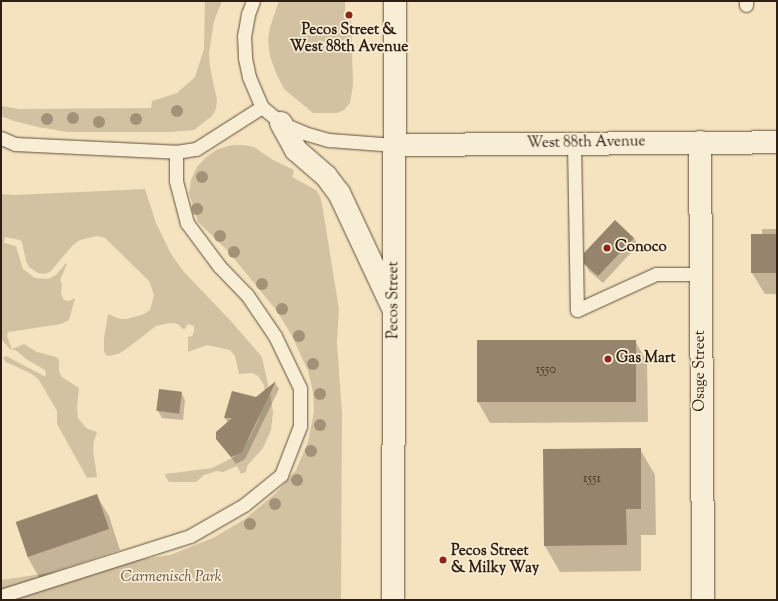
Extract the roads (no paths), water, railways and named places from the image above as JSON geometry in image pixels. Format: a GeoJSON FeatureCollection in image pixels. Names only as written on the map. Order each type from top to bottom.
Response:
{"type":"FeatureCollection","features":[{"type":"Feature","properties":{"kind":"main road","name":"Pecos Street"},"geometry":{"type":"LineString","coordinates":[[393,600],[395,1]]}},
{"type":"Feature","properties":{"kind":"main road"},"geometry":{"type":"LineString","coordinates":[[281,123],[296,150],[326,176],[339,193],[394,311]]}},
{"type":"Feature","properties":{"kind":"main road","name":"Osage Street"},"geometry":{"type":"LineString","coordinates":[[700,142],[703,600]]}},
{"type":"Feature","properties":{"kind":"main road","name":"West 88th Avenue"},"geometry":{"type":"LineString","coordinates":[[395,145],[777,142]]}},
{"type":"Feature","properties":{"kind":"lane"},"geometry":{"type":"LineString","coordinates":[[254,1],[248,14],[244,36],[245,58],[249,77],[262,107],[281,123],[304,133],[329,140],[395,145]]}},
{"type":"Feature","properties":{"kind":"lane"},"geometry":{"type":"LineString","coordinates":[[1,138],[16,144],[176,152],[196,149],[262,107]]}},
{"type":"Feature","properties":{"kind":"lane"},"geometry":{"type":"LineString","coordinates":[[574,143],[577,310],[656,274],[701,274]]}},
{"type":"Feature","properties":{"kind":"lane"},"geometry":{"type":"LineString","coordinates":[[1,596],[190,536],[244,505],[281,475],[300,426],[300,388],[275,336],[246,295],[219,266],[187,223],[176,181],[176,152]]}},
{"type":"Feature","properties":{"kind":"place","name":"Pecos Street & West 88th Avenue"},"geometry":{"type":"Point","coordinates":[349,15]}},
{"type":"Feature","properties":{"kind":"place","name":"Conoco"},"geometry":{"type":"Point","coordinates":[607,248]}},
{"type":"Feature","properties":{"kind":"place","name":"Gas Mart"},"geometry":{"type":"Point","coordinates":[608,359]}},
{"type":"Feature","properties":{"kind":"place","name":"Pecos Street & Milky Way"},"geometry":{"type":"Point","coordinates":[443,560]}},
{"type":"Feature","properties":{"kind":"park label","name":"Carmenisch Park"},"geometry":{"type":"Point","coordinates":[171,578]}}]}
